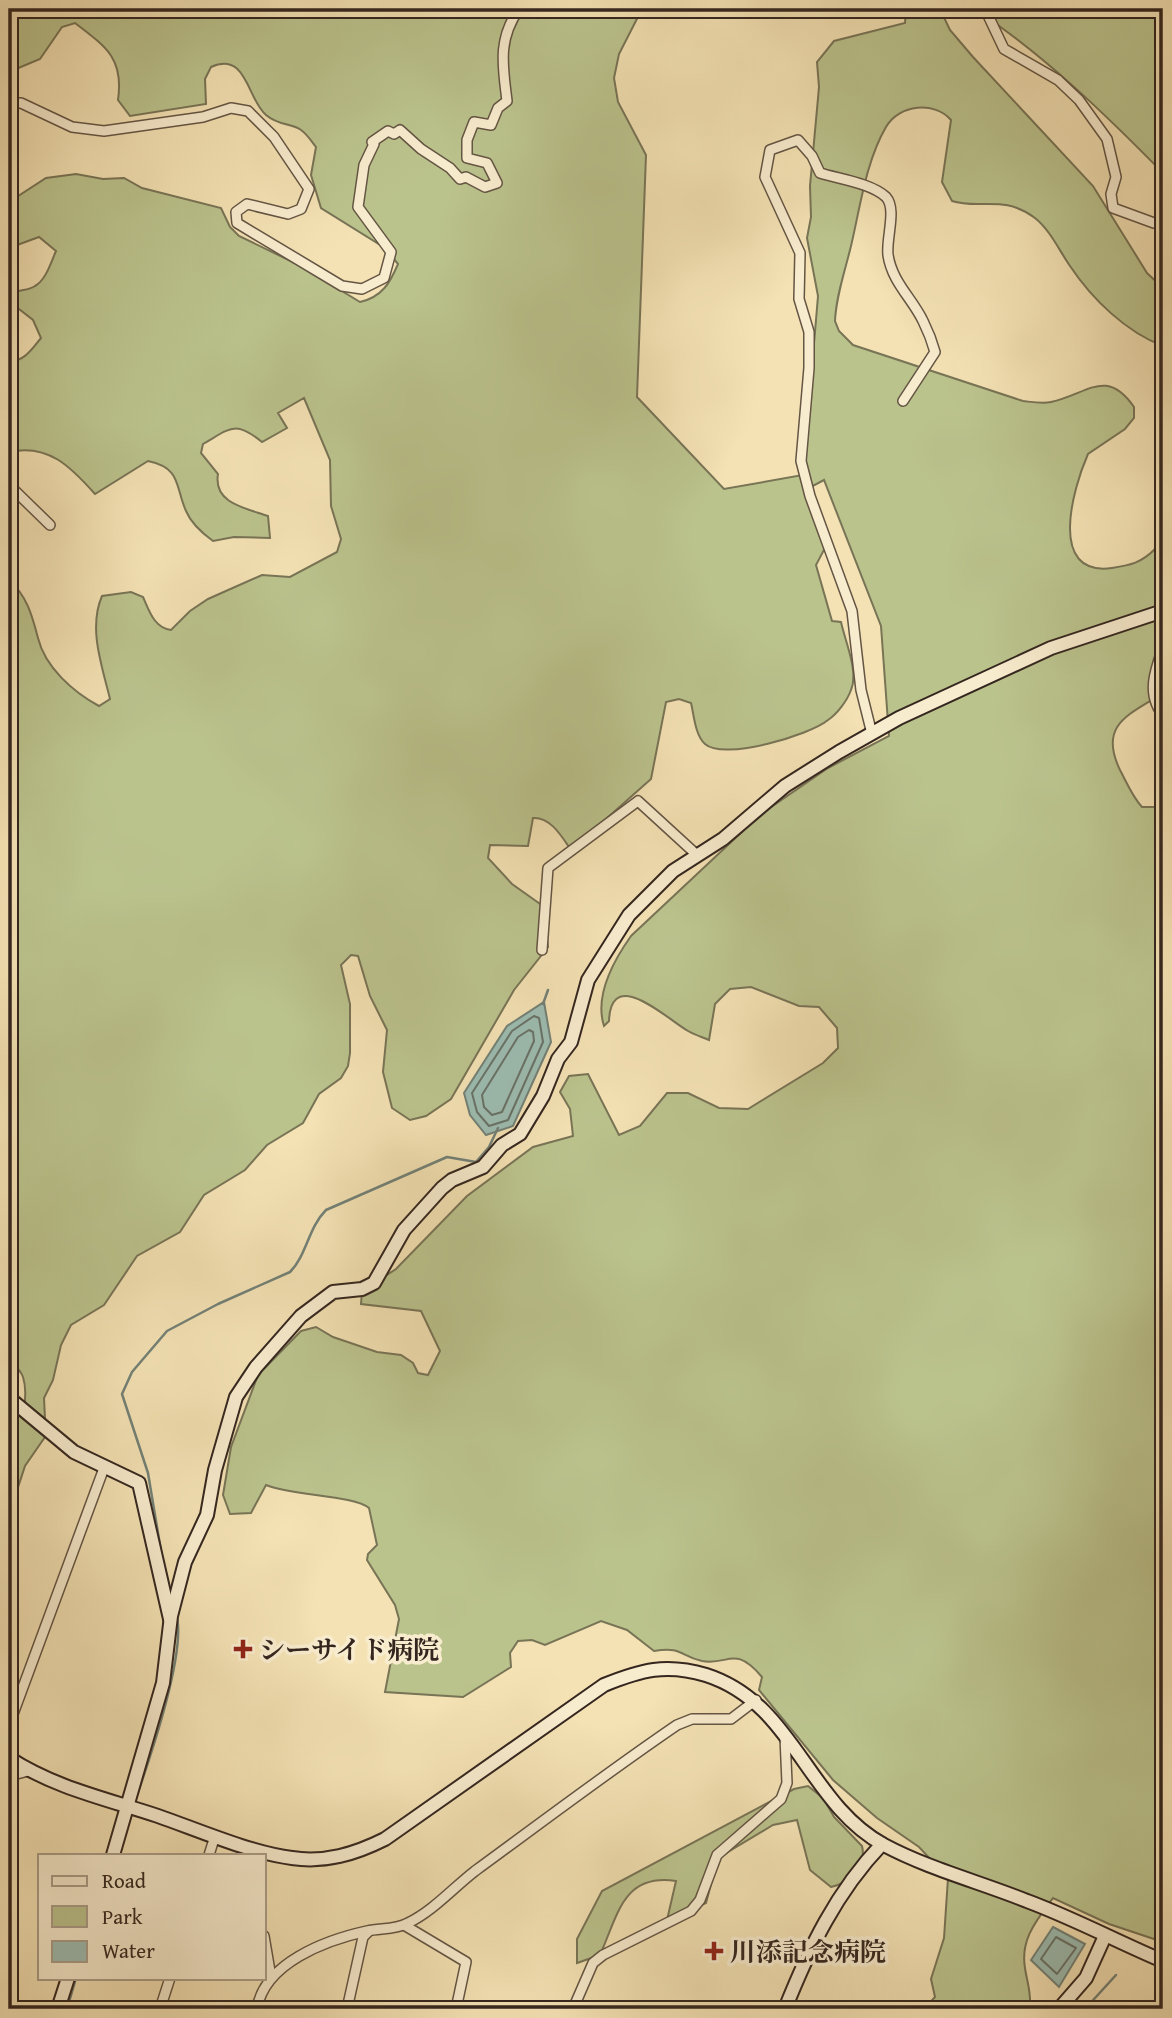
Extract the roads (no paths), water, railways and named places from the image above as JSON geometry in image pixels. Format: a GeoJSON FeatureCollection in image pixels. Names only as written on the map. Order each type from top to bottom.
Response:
{"type":"FeatureCollection","features":[{"type":"Feature","properties":{"kind":"street"},"geometry":{"type":"LineString","coordinates":[[9,103],[22,103],[72,127],[104,131],[191,120],[231,108],[248,111],[274,137],[309,190],[302,209],[288,214],[247,204],[237,209],[237,223],[248,233],[316,268],[342,286],[362,289],[384,278],[391,252],[358,207],[364,164],[375,139],[388,131],[394,134],[400,130],[421,149],[450,168],[460,179],[466,177],[485,187],[497,183],[487,163],[467,158],[466,145],[473,124],[477,121],[491,125],[498,108],[507,101],[503,90],[506,71],[501,54],[506,30],[519,9]]}},
{"type":"Feature","properties":{"kind":"street"},"geometry":{"type":"LineString","coordinates":[[985,9],[1004,49],[1058,80],[1079,100],[1107,139],[1116,177],[1111,194],[1113,208],[1154,223],[1163,223]]}},
{"type":"Feature","properties":{"kind":"street"},"geometry":{"type":"LineString","coordinates":[[872,734],[861,690],[852,611],[805,480],[801,461],[809,368],[809,332],[799,299],[800,253],[765,177],[770,150],[798,140],[812,156],[820,173],[871,189],[887,198],[892,212],[886,237],[889,259],[898,283],[922,319],[935,352],[903,401]]}},
{"type":"Feature","properties":{"kind":"street"},"geometry":{"type":"LineString","coordinates":[[9,485],[50,525]]}},
{"type":"Feature","properties":{"kind":"street"},"geometry":{"type":"LineString","coordinates":[[113,1854],[135,1808],[163,1683],[171,1620],[185,1563],[207,1515],[228,1419],[236,1397],[256,1367],[289,1327],[333,1292],[362,1289],[374,1283],[404,1230],[442,1188],[483,1167],[502,1145],[520,1134],[543,1096],[558,1059],[571,1042],[588,980],[618,930],[673,871],[723,839],[785,786],[872,734],[1051,648],[1163,611]]}},
{"type":"Feature","properties":{"kind":"street"},"geometry":{"type":"LineString","coordinates":[[1163,648],[1153,686],[1154,700],[1163,715]]}},
{"type":"Feature","properties":{"kind":"street"},"geometry":{"type":"LineString","coordinates":[[542,950],[548,867],[638,801],[697,855]]}},
{"type":"Feature","properties":{"kind":"street"},"geometry":{"type":"LineString","coordinates":[[9,1398],[40,1427],[74,1452],[104,1468],[128,1475],[139,1483],[171,1620]]}},
{"type":"Feature","properties":{"kind":"street"},"geometry":{"type":"LineString","coordinates":[[9,1725],[104,1468]]}},
{"type":"Feature","properties":{"kind":"street"},"geometry":{"type":"LineString","coordinates":[[9,1758],[46,1781],[135,1808],[260,1852],[291,1858],[324,1859],[357,1853],[385,1839],[604,1685],[640,1670],[690,1670],[724,1681],[756,1700],[826,1792],[853,1821],[882,1844],[937,1868],[1030,1901],[1163,1961]]}},
{"type":"Feature","properties":{"kind":"street"},"geometry":{"type":"LineString","coordinates":[[257,2009],[260,1994],[271,1977],[292,1961],[333,1942],[370,1930],[404,1926],[424,1914],[469,1876],[677,1725],[692,1719],[731,1719],[756,1700]]}},
{"type":"Feature","properties":{"kind":"street"},"geometry":{"type":"LineString","coordinates":[[573,2009],[593,1964],[603,1955],[691,1911],[700,1900],[717,1855],[781,1798],[787,1783],[785,1735]]}},
{"type":"Feature","properties":{"kind":"street"},"geometry":{"type":"LineString","coordinates":[[9,1776],[28,1771]]}},
{"type":"Feature","properties":{"kind":"street"},"geometry":{"type":"LineString","coordinates":[[209,1854],[215,1836]]}},
{"type":"Feature","properties":{"kind":"street"},"geometry":{"type":"LineString","coordinates":[[785,2009],[808,1953],[835,1903],[882,1844]]}},
{"type":"Feature","properties":{"kind":"street"},"geometry":{"type":"LineString","coordinates":[[404,1926],[466,1962],[456,2009]]}},
{"type":"Feature","properties":{"kind":"street"},"geometry":{"type":"LineString","coordinates":[[347,2009],[363,1937],[370,1930]]}},
{"type":"Feature","properties":{"kind":"street"},"geometry":{"type":"LineString","coordinates":[[1059,2009],[1086,1978],[1105,1936]]}},
{"type":"Feature","properties":{"kind":"street"},"geometry":{"type":"LineString","coordinates":[[266,1948],[271,1977]]}},
{"type":"Feature","properties":{"kind":"street"},"geometry":{"type":"LineString","coordinates":[[58,2009],[67,1980]]}},
{"type":"Feature","properties":{"kind":"street"},"geometry":{"type":"LineString","coordinates":[[160,2009],[169,1980]]}},
{"type":"Feature","properties":{"kind":"water"},"geometry":{"type":"Polygon","coordinates":[[[544,1002],[551,1042],[513,1126],[486,1135],[470,1115],[464,1093],[507,1026],[544,1002]]]}},
{"type":"Feature","properties":{"kind":"water"},"geometry":{"type":"Polygon","coordinates":[[[1053,1927],[1085,1944],[1059,1987],[1031,1960],[1053,1927]]]}},
{"type":"Feature","properties":{"kind":"waterway"},"geometry":{"type":"LineString","coordinates":[[543,1004],[548,990]]}},
{"type":"Feature","properties":{"kind":"waterway"},"geometry":{"type":"LineString","coordinates":[[162,1557],[148,1473],[122,1394],[132,1372],[167,1331],[218,1304],[290,1272],[326,1210],[447,1157],[476,1162],[489,1147],[498,1128]]}},
{"type":"Feature","properties":{"kind":"waterway"},"geometry":{"type":"LineString","coordinates":[[134,1804],[171,1680],[178,1631],[176,1614]]}},
{"type":"Feature","properties":{"kind":"waterway"},"geometry":{"type":"LineString","coordinates":[[1085,2009],[1116,1975]]}},
{"type":"Feature","properties":{"kind":"waterway"},"geometry":{"type":"LineString","coordinates":[[67,2009],[75,1980]]}},
{"type":"Feature","properties":{"kind":"place","name":"シーサイド病院"},"geometry":{"type":"Point","coordinates":[243,1649]}},
{"type":"Feature","properties":{"kind":"place","name":"川添記念病院"},"geometry":{"type":"Point","coordinates":[714,1951]}}]}
